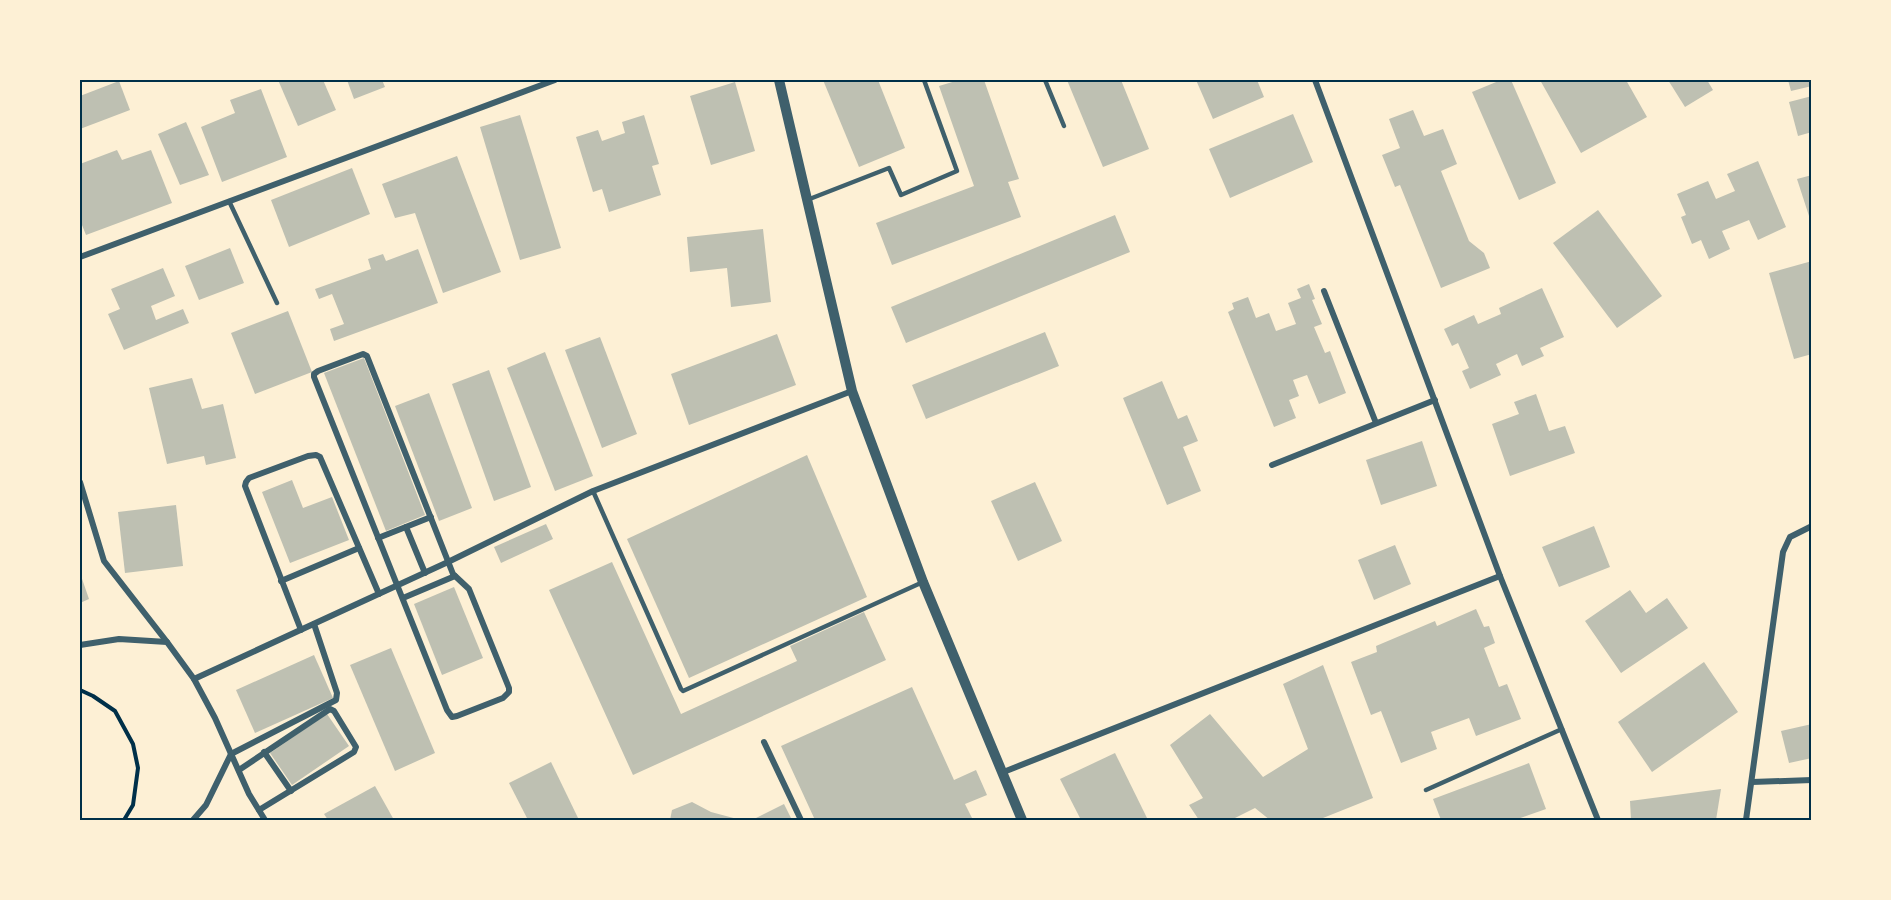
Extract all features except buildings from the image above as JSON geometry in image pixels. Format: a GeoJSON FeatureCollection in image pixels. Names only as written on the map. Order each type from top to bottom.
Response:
{"type":"FeatureCollection","features":[{"type":"Feature","properties":{"kind":"street"},"geometry":{"type":"LineString","coordinates":[[80,257],[555,80]]}},
{"type":"Feature","properties":{"kind":"street"},"geometry":{"type":"LineString","coordinates":[[779,80],[852,391],[923,582],[1022,820]]}},
{"type":"Feature","properties":{"kind":"street"},"geometry":{"type":"LineString","coordinates":[[1315,80],[1500,576],[1598,820]]}},
{"type":"Feature","properties":{"kind":"street"},"geometry":{"type":"LineString","coordinates":[[1324,291],[1376,423]]}},
{"type":"Feature","properties":{"kind":"street"},"geometry":{"type":"LineString","coordinates":[[363,354],[367,356],[431,517],[455,576],[469,589],[509,688],[509,692],[503,698],[452,717],[314,374],[363,354]]}},
{"type":"Feature","properties":{"kind":"street"},"geometry":{"type":"LineString","coordinates":[[194,679],[398,586],[593,491],[852,391]]}},
{"type":"Feature","properties":{"kind":"street"},"geometry":{"type":"LineString","coordinates":[[1272,465],[1434,400]]}},
{"type":"Feature","properties":{"kind":"street"},"geometry":{"type":"LineString","coordinates":[[301,630],[245,486],[249,478],[316,455],[322,461],[379,594]]}},
{"type":"Feature","properties":{"kind":"street"},"geometry":{"type":"LineString","coordinates":[[80,482],[104,561],[194,679],[215,718],[249,794],[265,820]]}},
{"type":"Feature","properties":{"kind":"street"},"geometry":{"type":"LineString","coordinates":[[378,537],[431,517]]}},
{"type":"Feature","properties":{"kind":"street"},"geometry":{"type":"LineString","coordinates":[[1746,820],[1783,552],[1790,537],[1812,526]]}},
{"type":"Feature","properties":{"kind":"street"},"geometry":{"type":"LineString","coordinates":[[406,527],[425,573]]}},
{"type":"Feature","properties":{"kind":"street"},"geometry":{"type":"LineString","coordinates":[[281,581],[359,548]]}},
{"type":"Feature","properties":{"kind":"street"},"geometry":{"type":"LineString","coordinates":[[403,598],[455,576]]}},
{"type":"Feature","properties":{"kind":"street"},"geometry":{"type":"LineString","coordinates":[[1001,773],[1500,576]]}},
{"type":"Feature","properties":{"kind":"street"},"geometry":{"type":"LineString","coordinates":[[193,820],[206,805],[231,754],[336,700],[337,693],[314,624]]}},
{"type":"Feature","properties":{"kind":"street"},"geometry":{"type":"LineString","coordinates":[[80,645],[119,639],[167,642]]}},
{"type":"Feature","properties":{"kind":"street"},"geometry":{"type":"LineString","coordinates":[[238,770],[327,710],[332,709],[356,747],[356,750],[259,810]]}},
{"type":"Feature","properties":{"kind":"street"},"geometry":{"type":"LineString","coordinates":[[764,742],[801,820]]}},
{"type":"Feature","properties":{"kind":"street"},"geometry":{"type":"LineString","coordinates":[[264,752],[291,791]]}},
{"type":"Feature","properties":{"kind":"street"},"geometry":{"type":"LineString","coordinates":[[1752,782],[1812,780]]}},
{"type":"Feature","properties":{"kind":"lane"},"geometry":{"type":"LineString","coordinates":[[807,200],[889,168],[901,195],[957,171],[924,80]]}},
{"type":"Feature","properties":{"kind":"lane"},"geometry":{"type":"LineString","coordinates":[[1045,80],[1064,126]]}},
{"type":"Feature","properties":{"kind":"lane"},"geometry":{"type":"LineString","coordinates":[[229,201],[277,303]]}},
{"type":"Feature","properties":{"kind":"lane"},"geometry":{"type":"LineString","coordinates":[[593,491],[683,691],[923,582]]}},
{"type":"Feature","properties":{"kind":"lane"},"geometry":{"type":"LineString","coordinates":[[1426,790],[1562,729]]}},
{"type":"Feature","properties":{"kind":"path"},"geometry":{"type":"LineString","coordinates":[[80,690],[115,711],[133,744],[138,768],[133,805],[124,820]]}}]}
